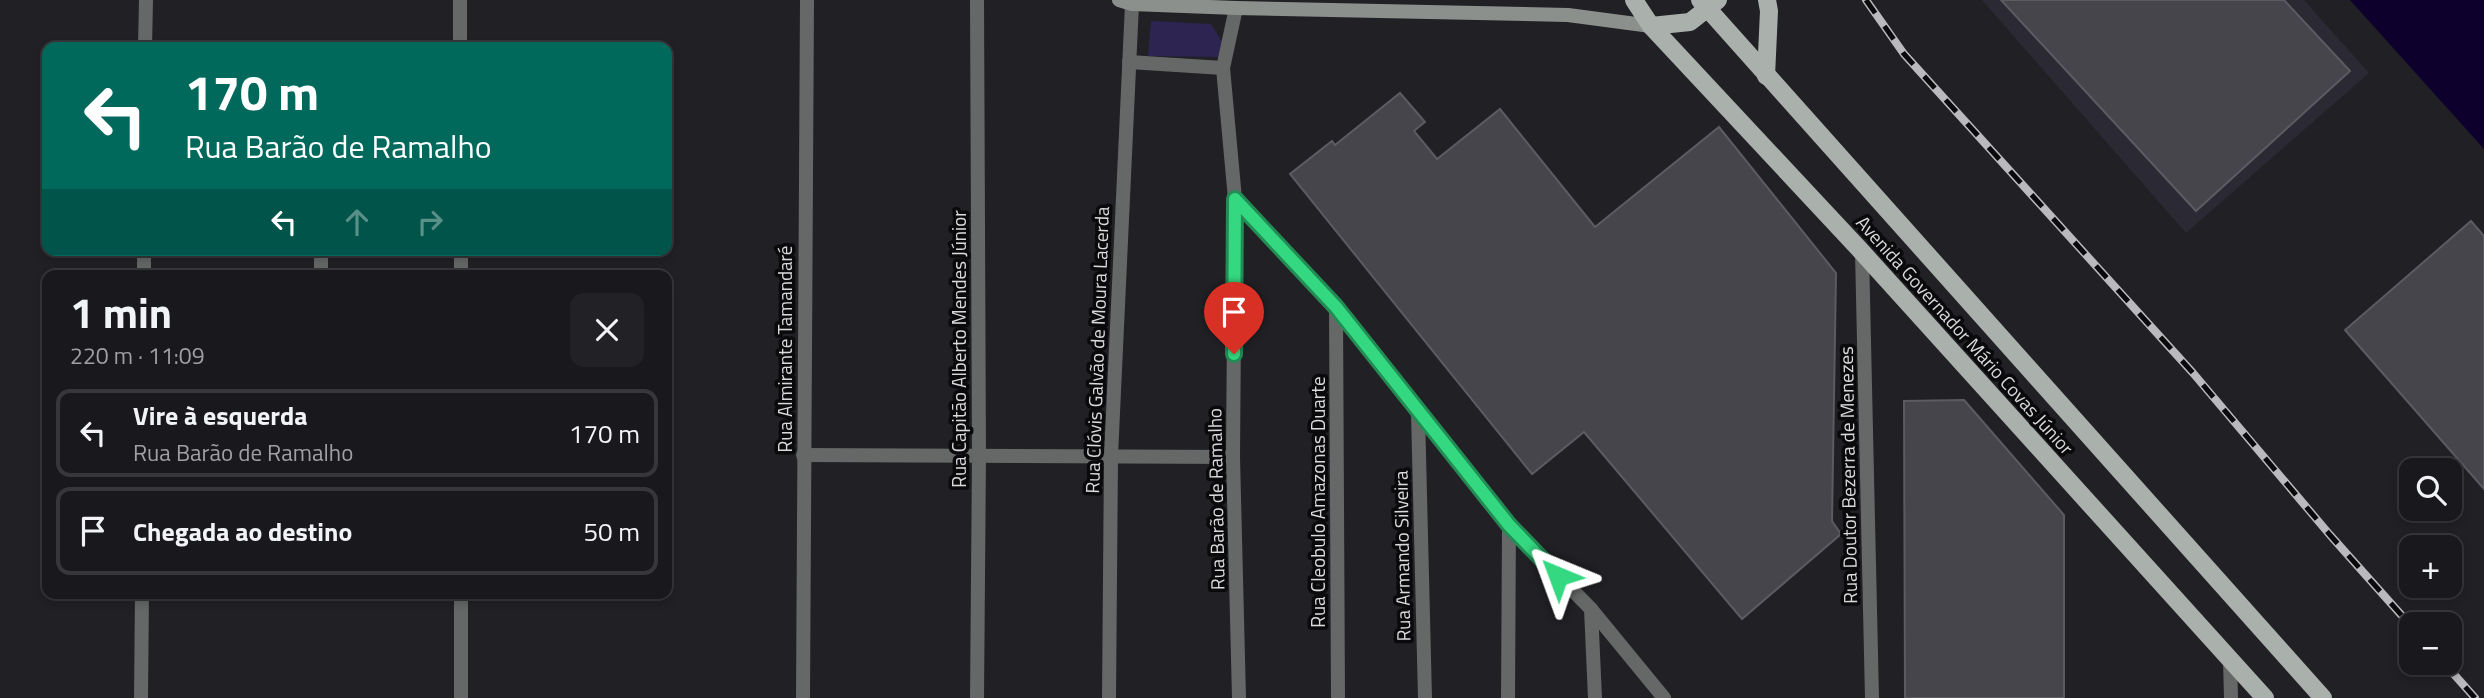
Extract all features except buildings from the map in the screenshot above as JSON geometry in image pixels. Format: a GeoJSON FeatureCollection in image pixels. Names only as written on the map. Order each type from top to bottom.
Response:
{"type":"FeatureCollection","features":[{"type":"Feature","properties":{"kind":"main road","name":"Avenida Governador Mário Covas Júnior"},"geometry":{"type":"LineString","coordinates":[[1633,0],[1651,26],[1863,252],[2265,698]]}},
{"type":"Feature","properties":{"kind":"main road"},"geometry":{"type":"LineString","coordinates":[[1766,76],[1769,11],[1767,0]]}},
{"type":"Feature","properties":{"kind":"main road"},"geometry":{"type":"LineString","coordinates":[[1126,2],[1236,9],[1568,15],[1651,26],[1690,22],[1709,3]]}},
{"type":"Feature","properties":{"kind":"main road","name":"Avenida Governador Mário Covas Júnior"},"geometry":{"type":"LineString","coordinates":[[1709,3],[1766,76],[2323,698]]}},
{"type":"Feature","properties":{"kind":"street"},"geometry":{"type":"LineString","coordinates":[[145,42],[146,0]]}},
{"type":"Feature","properties":{"kind":"street"},"geometry":{"type":"LineString","coordinates":[[460,0],[460,42]]}},
{"type":"Feature","properties":{"kind":"street","name":"Rua Almirante Tamandaré"},"geometry":{"type":"LineString","coordinates":[[803,698],[807,0]]}},
{"type":"Feature","properties":{"kind":"street","name":"Rua Capitão Alberto Mendes Júnior"},"geometry":{"type":"LineString","coordinates":[[977,0],[977,698]]}},
{"type":"Feature","properties":{"kind":"street","name":"Rua Clóvis Galvão de Moura Lacerda"},"geometry":{"type":"LineString","coordinates":[[1109,698],[1111,456],[1129,62],[1126,2]]}},
{"type":"Feature","properties":{"kind":"street","name":"Rua Barão de Ramalho"},"geometry":{"type":"LineString","coordinates":[[1236,9],[1223,68],[1235,199],[1233,457],[1238,698]]}},
{"type":"Feature","properties":{"kind":"street"},"geometry":{"type":"LineString","coordinates":[[1129,62],[1223,68]]}},
{"type":"Feature","properties":{"kind":"street"},"geometry":{"type":"LineString","coordinates":[[1235,199],[1336,307],[1509,525],[1591,610],[1664,698]]}},
{"type":"Feature","properties":{"kind":"street","name":"Rua Doutor Bezerra de Menezes"},"geometry":{"type":"LineString","coordinates":[[1863,252],[1872,698]]}},
{"type":"Feature","properties":{"kind":"street","name":"Rua Cleobulo Amazonas Duarte"},"geometry":{"type":"LineString","coordinates":[[1336,307],[1338,698]]}},
{"type":"Feature","properties":{"kind":"street","name":"Rua Armando Silveira"},"geometry":{"type":"LineString","coordinates":[[1418,413],[1425,698]]}},
{"type":"Feature","properties":{"kind":"street"},"geometry":{"type":"LineString","coordinates":[[803,455],[1233,457]]}},
{"type":"Feature","properties":{"kind":"street"},"geometry":{"type":"LineString","coordinates":[[1508,698],[1509,525]]}},
{"type":"Feature","properties":{"kind":"street"},"geometry":{"type":"LineString","coordinates":[[141,698],[142,599]]}},
{"type":"Feature","properties":{"kind":"street"},"geometry":{"type":"LineString","coordinates":[[461,599],[461,698]]}},
{"type":"Feature","properties":{"kind":"street"},"geometry":{"type":"LineString","coordinates":[[1591,610],[1595,698]]}},
{"type":"Feature","properties":{"kind":"street"},"geometry":{"type":"LineString","coordinates":[[2230,660],[2231,698]]}},
{"type":"Feature","properties":{"kind":"shaded area"},"geometry":{"type":"Polygon","coordinates":[[[1982,0],[2304,0],[2369,73],[2186,233],[1982,0]]]}},
{"type":"Feature","properties":{"kind":"shaded area"},"geometry":{"type":"Polygon","coordinates":[[[2350,0],[2484,0],[2484,149],[2350,0]]]}},
{"type":"Feature","properties":{"kind":"shaded area"},"geometry":{"type":"Polygon","coordinates":[[[1151,21],[1211,24],[1222,42],[1218,57],[1148,56],[1151,21]]]}},
{"type":"Feature","properties":{"kind":"railway"},"geometry":{"type":"LineString","coordinates":[[1866,0],[1904,54],[2193,373],[2399,612]]}},
{"type":"Feature","properties":{"kind":"railway"},"geometry":{"type":"LineString","coordinates":[[2455,675],[2475,698]]}},
{"type":"Feature","properties":{"kind":"route"},"geometry":{"type":"LineString","coordinates":[[1234,354],[1235,199],[1336,307],[1509,525],[1558,576]]}}]}
